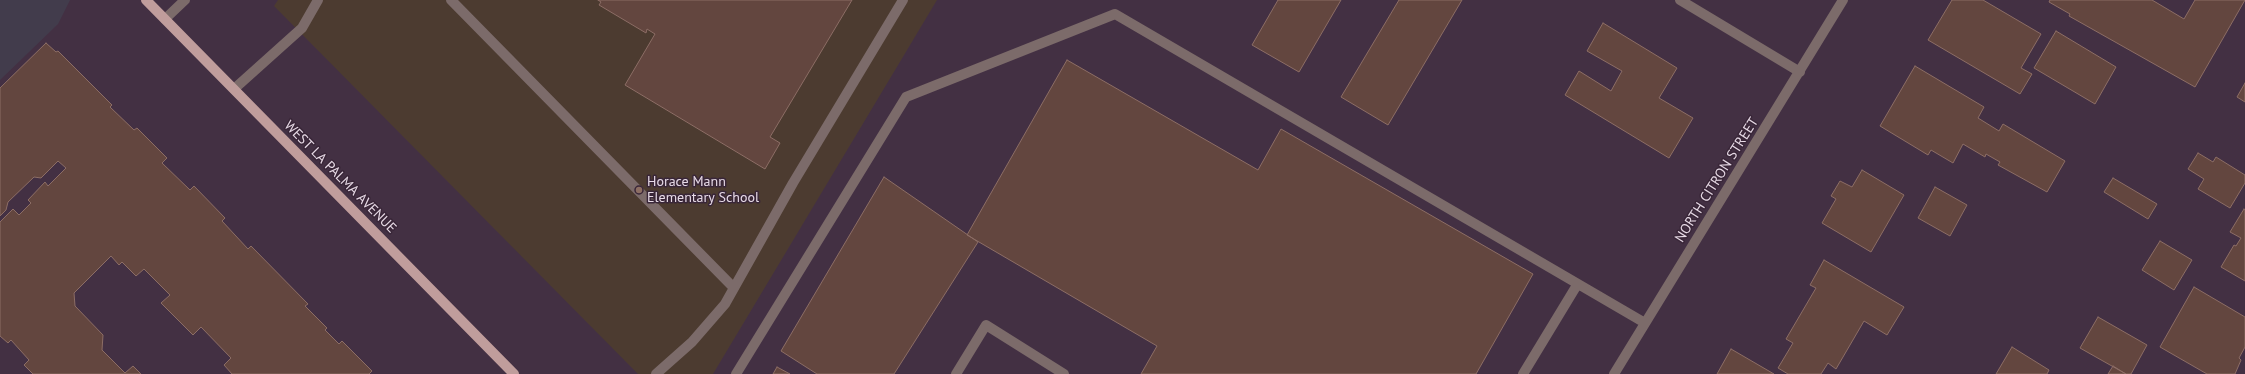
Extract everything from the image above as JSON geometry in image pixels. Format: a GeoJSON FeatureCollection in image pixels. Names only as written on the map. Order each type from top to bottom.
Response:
{"type":"FeatureCollection","features":[{"type":"Feature","properties":{"kind":"main road","name":"WEST LA PALMA AVENUE"},"geometry":{"type":"LineString","coordinates":[[146,0],[514,374]]}},
{"type":"Feature","properties":{"kind":"street"},"geometry":{"type":"LineString","coordinates":[[165,19],[185,0]]}},
{"type":"Feature","properties":{"kind":"street"},"geometry":{"type":"LineString","coordinates":[[234,89],[302,28],[318,0]]}},
{"type":"Feature","properties":{"kind":"street"},"geometry":{"type":"LineString","coordinates":[[451,0],[734,288]]}},
{"type":"Feature","properties":{"kind":"street"},"geometry":{"type":"LineString","coordinates":[[656,374],[710,324],[725,304],[793,183],[903,0]]}},
{"type":"Feature","properties":{"kind":"street"},"geometry":{"type":"LineString","coordinates":[[1680,0],[1800,72]]}},
{"type":"Feature","properties":{"kind":"street","name":"NORTH CITRON STREET"},"geometry":{"type":"LineString","coordinates":[[1614,374],[1843,0]]}},
{"type":"Feature","properties":{"kind":"street"},"geometry":{"type":"LineString","coordinates":[[736,374],[906,97],[1115,14],[1577,285],[1645,323]]}},
{"type":"Feature","properties":{"kind":"street"},"geometry":{"type":"LineString","coordinates":[[1523,374],[1577,285]]}},
{"type":"Feature","properties":{"kind":"street"},"geometry":{"type":"LineString","coordinates":[[956,374],[986,325],[1064,374]]}},
{"type":"Feature","properties":{"kind":"shaded area"},"geometry":{"type":"Polygon","coordinates":[[[0,0],[70,0],[58,24],[0,80],[0,0]]]}},
{"type":"Feature","properties":{"kind":"shaded area","name":"Horace Mann Elementary School"},"geometry":{"type":"Polygon","coordinates":[[[278,0],[937,0],[713,374],[638,374],[274,6],[278,0]]]}},
{"type":"Feature","properties":{"kind":"building"},"geometry":{"type":"Polygon","coordinates":[[[598,0],[852,0],[770,137],[780,143],[765,169],[625,85],[655,34],[647,29],[646,33],[599,5],[601,2],[598,0]]]}},
{"type":"Feature","properties":{"kind":"building"},"geometry":{"type":"Polygon","coordinates":[[[1278,0],[1341,0],[1299,72],[1252,45],[1278,0]]]}},
{"type":"Feature","properties":{"kind":"building"},"geometry":{"type":"Polygon","coordinates":[[[1399,0],[1462,0],[1388,125],[1341,97],[1399,0]]]}},
{"type":"Feature","properties":{"kind":"building"},"geometry":{"type":"Polygon","coordinates":[[[1952,0],[1983,0],[2041,34],[2021,68],[2032,74],[2020,94],[1928,40],[1952,0]]]}},
{"type":"Feature","properties":{"kind":"building"},"geometry":{"type":"Polygon","coordinates":[[[2050,0],[2152,0],[2184,19],[2195,0],[2245,0],[2195,87],[2069,16],[2070,14],[2049,2],[2050,0]]]}},
{"type":"Feature","properties":{"kind":"building"},"geometry":{"type":"Polygon","coordinates":[[[1603,23],[1677,68],[1659,98],[1693,118],[1669,158],[1565,95],[1579,71],[1611,91],[1622,71],[1587,51],[1603,23]]]}},
{"type":"Feature","properties":{"kind":"building"},"geometry":{"type":"Polygon","coordinates":[[[2056,31],[2116,67],[2095,104],[2034,68],[2056,31]]]}},
{"type":"Feature","properties":{"kind":"building"},"geometry":{"type":"Polygon","coordinates":[[[46,43],[56,52],[58,51],[112,105],[110,107],[134,130],[137,128],[167,158],[162,163],[190,190],[194,186],[225,218],[222,221],[248,249],[251,246],[308,304],[305,306],[327,328],[325,330],[339,344],[342,341],[372,371],[369,374],[232,374],[224,365],[231,358],[201,327],[193,335],[161,303],[170,295],[144,269],[136,276],[122,262],[119,265],[111,256],[74,293],[75,306],[103,335],[102,350],[125,373],[133,366],[141,374],[33,374],[24,365],[29,360],[11,340],[8,343],[0,336],[0,222],[13,209],[19,215],[31,203],[28,200],[45,182],[48,186],[66,168],[58,161],[41,178],[34,177],[8,202],[6,210],[0,216],[0,88],[46,43]]]}},
{"type":"Feature","properties":{"kind":"building"},"geometry":{"type":"Polygon","coordinates":[[[1067,60],[1258,170],[1281,129],[1533,274],[1476,374],[1141,374],[1157,346],[967,235],[1067,60]]]}},
{"type":"Feature","properties":{"kind":"building"},"geometry":{"type":"Polygon","coordinates":[[[1915,66],[1984,107],[1978,118],[1999,131],[2003,124],[2065,161],[2047,192],[1998,165],[2000,162],[1986,154],[1985,157],[1963,144],[1953,163],[1931,150],[1928,155],[1880,126],[1915,66]]]}},
{"type":"Feature","properties":{"kind":"building"},"geometry":{"type":"Polygon","coordinates":[[[2245,83],[2245,102],[2237,97],[2245,83]]]}},
{"type":"Feature","properties":{"kind":"building"},"geometry":{"type":"Polygon","coordinates":[[[2198,153],[2213,162],[2216,157],[2245,175],[2245,183],[2230,208],[2198,189],[2204,179],[2188,169],[2198,153]]]}},
{"type":"Feature","properties":{"kind":"building"},"geometry":{"type":"Polygon","coordinates":[[[1862,170],[1904,195],[1871,252],[1822,223],[1836,199],[1831,196],[1840,181],[1852,187],[1862,170]]]}},
{"type":"Feature","properties":{"kind":"building"},"geometry":{"type":"Polygon","coordinates":[[[884,177],[978,242],[894,374],[817,374],[781,351],[884,177]]]}},
{"type":"Feature","properties":{"kind":"building"},"geometry":{"type":"Polygon","coordinates":[[[2113,178],[2157,204],[2148,219],[2104,192],[2113,178]]]}},
{"type":"Feature","properties":{"kind":"building"},"geometry":{"type":"Polygon","coordinates":[[[1935,187],[1967,205],[1950,236],[1918,218],[1935,187]]]}},
{"type":"Feature","properties":{"kind":"building"},"geometry":{"type":"Polygon","coordinates":[[[2244,209],[2245,281],[2221,267],[2234,245],[2236,246],[2241,238],[2230,232],[2244,209]]]}},
{"type":"Feature","properties":{"kind":"building"},"geometry":{"type":"Polygon","coordinates":[[[2160,241],[2192,260],[2174,290],[2142,270],[2160,241]]]}},
{"type":"Feature","properties":{"kind":"building"},"geometry":{"type":"Polygon","coordinates":[[[1824,260],[1904,307],[1887,335],[1864,321],[1836,369],[1828,363],[1821,374],[1788,374],[1778,368],[1793,343],[1786,339],[1816,288],[1810,285],[1824,260]]]}},
{"type":"Feature","properties":{"kind":"building"},"geometry":{"type":"Polygon","coordinates":[[[2194,287],[2245,317],[2245,347],[2239,358],[2241,360],[2235,374],[2207,374],[2160,347],[2194,287]]]}},
{"type":"Feature","properties":{"kind":"building"},"geometry":{"type":"Polygon","coordinates":[[[2098,317],[2147,345],[2131,374],[2126,374],[2080,348],[2098,317]]]}},
{"type":"Feature","properties":{"kind":"building"},"geometry":{"type":"Polygon","coordinates":[[[2012,347],[2049,370],[2047,374],[1996,374],[2012,347]]]}},
{"type":"Feature","properties":{"kind":"building"},"geometry":{"type":"Polygon","coordinates":[[[1731,349],[1774,374],[1717,374],[1731,349]]]}},
{"type":"Feature","properties":{"kind":"building"},"geometry":{"type":"Polygon","coordinates":[[[2113,366],[2126,374],[2108,374],[2113,366]]]}},
{"type":"Feature","properties":{"kind":"building"},"geometry":{"type":"Polygon","coordinates":[[[777,367],[790,374],[773,374],[777,367]]]}},
{"type":"Feature","properties":{"kind":"place","name":"Horace Mann Elementary School"},"geometry":{"type":"Point","coordinates":[639,190]}}]}
